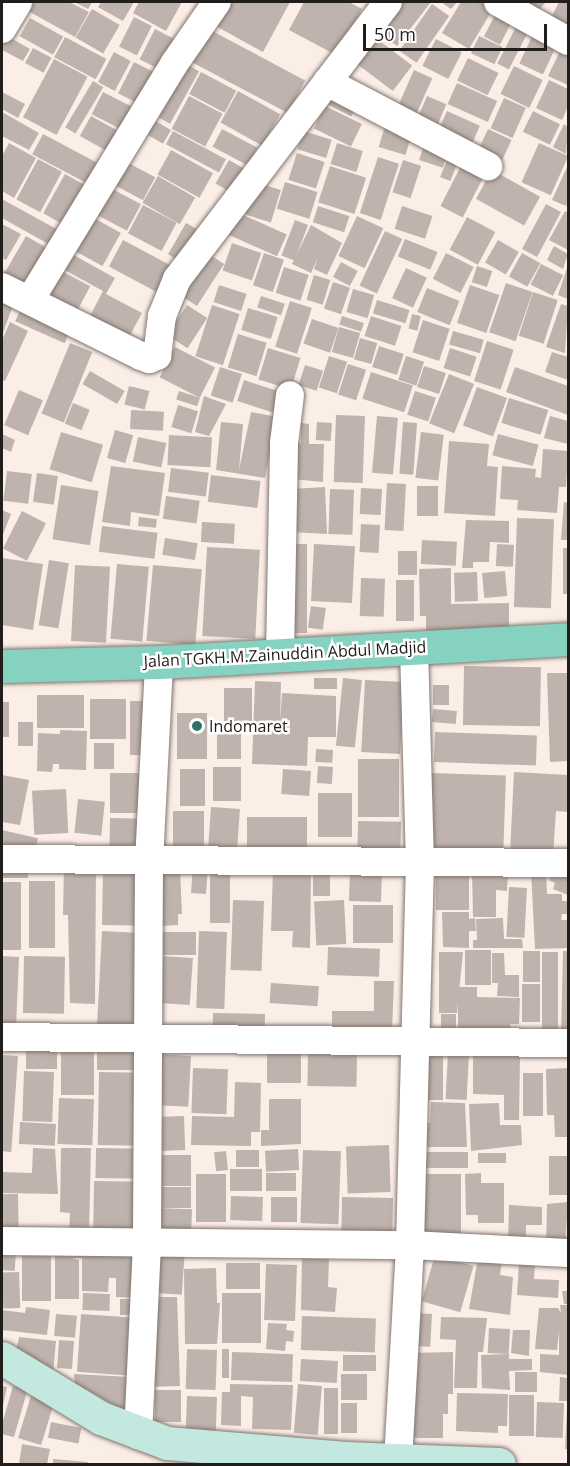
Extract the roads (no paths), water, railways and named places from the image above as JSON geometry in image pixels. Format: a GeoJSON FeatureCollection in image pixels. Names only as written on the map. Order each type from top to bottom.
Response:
{"type":"FeatureCollection","features":[{"type":"Feature","properties":{"kind":"main road","name":"Jalan TGKH.M.Zainuddin Abdul Madjid"},"geometry":{"type":"LineString","coordinates":[[2,666],[159,662],[568,639]]}},
{"type":"Feature","properties":{"kind":"street"},"geometry":{"type":"LineString","coordinates":[[2,29],[18,2]]}},
{"type":"Feature","properties":{"kind":"street"},"geometry":{"type":"LineString","coordinates":[[30,300],[174,64],[217,2]]}},
{"type":"Feature","properties":{"kind":"street"},"geometry":{"type":"LineString","coordinates":[[498,2],[568,40]]}},
{"type":"Feature","properties":{"kind":"street"},"geometry":{"type":"LineString","coordinates":[[2,287],[141,356],[149,359],[157,356],[162,316],[177,279],[327,82],[380,4]]}},
{"type":"Feature","properties":{"kind":"street"},"geometry":{"type":"LineString","coordinates":[[327,82],[488,166]]}},
{"type":"Feature","properties":{"kind":"street"},"geometry":{"type":"LineString","coordinates":[[280,655],[284,443],[290,395]]}},
{"type":"Feature","properties":{"kind":"street"},"geometry":{"type":"LineString","coordinates":[[399,1461],[410,1245],[420,863],[414,648]]}},
{"type":"Feature","properties":{"kind":"street"},"geometry":{"type":"LineString","coordinates":[[138,1435],[147,1242],[149,862],[159,662]]}},
{"type":"Feature","properties":{"kind":"street"},"geometry":{"type":"LineString","coordinates":[[2,859],[568,864]]}},
{"type":"Feature","properties":{"kind":"street"},"geometry":{"type":"LineString","coordinates":[[2,1037],[148,1036],[568,1043]]}},
{"type":"Feature","properties":{"kind":"street"},"geometry":{"type":"LineString","coordinates":[[2,1241],[410,1245],[568,1253]]}},
{"type":"Feature","properties":{"kind":"street"},"geometry":{"type":"LineString","coordinates":[[2,1358],[69,1402],[138,1435],[200,1448],[399,1461],[499,1464]]}},
{"type":"Feature","properties":{"kind":"place","name":"Indomaret"},"geometry":{"type":"Point","coordinates":[197,726]}}]}
